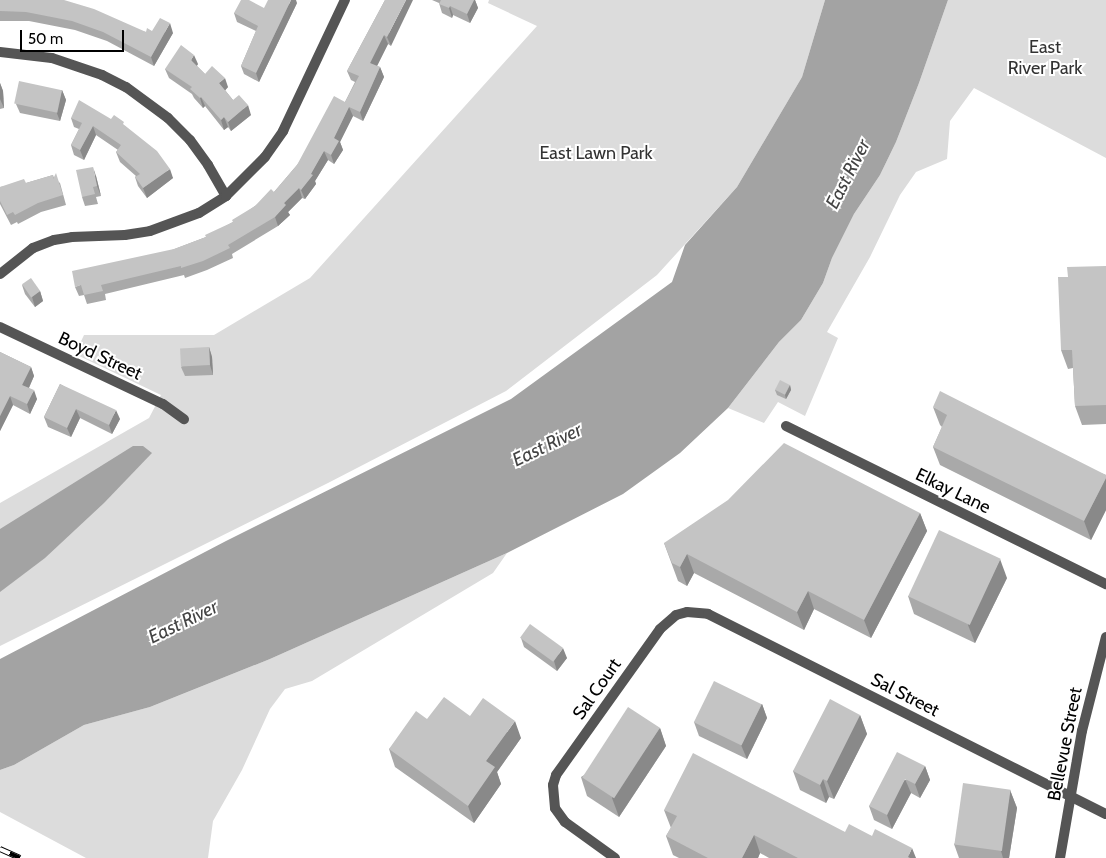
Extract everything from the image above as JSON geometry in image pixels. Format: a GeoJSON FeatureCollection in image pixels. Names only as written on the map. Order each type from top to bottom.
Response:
{"type":"FeatureCollection","features":[{"type":"Feature","properties":{"kind":"street"},"geometry":{"type":"LineString","coordinates":[[0,274],[33,248],[54,240],[72,237],[125,235],[150,231],[199,213],[226,196],[244,181],[265,158],[283,130],[345,0]]}},
{"type":"Feature","properties":{"kind":"street"},"geometry":{"type":"LineString","coordinates":[[0,52],[52,58],[102,74],[126,87],[168,118],[190,140],[208,165],[226,196]]}},
{"type":"Feature","properties":{"kind":"street","name":"Boyd Street"},"geometry":{"type":"LineString","coordinates":[[0,327],[163,404],[184,419]]}},
{"type":"Feature","properties":{"kind":"street","name":"Elkay Lane"},"geometry":{"type":"LineString","coordinates":[[786,426],[1106,584]]}},
{"type":"Feature","properties":{"kind":"street","name":"Sal Street"},"geometry":{"type":"LineString","coordinates":[[687,612],[708,614],[1106,814]]}},
{"type":"Feature","properties":{"kind":"street","name":"Sal Court"},"geometry":{"type":"LineString","coordinates":[[615,858],[565,822],[555,808],[553,798],[556,775],[660,629],[676,615],[687,612]]}},
{"type":"Feature","properties":{"kind":"street","name":"Bellevue Street"},"geometry":{"type":"LineString","coordinates":[[1060,858],[1086,715],[1106,636]]}},
{"type":"Feature","properties":{"kind":"green space","name":"East Lawn Park"},"geometry":{"type":"Polygon","coordinates":[[[489,0],[825,0],[802,77],[737,187],[657,275],[506,391],[328,483],[0,646],[0,503],[149,418],[161,395],[75,354],[84,335],[214,335],[310,278],[537,26],[488,3],[489,0]]]}},
{"type":"Feature","properties":{"kind":"green space","name":"East River Park"},"geometry":{"type":"Polygon","coordinates":[[[948,0],[1106,0],[1106,158],[974,88],[950,121],[947,159],[916,172],[900,195],[870,257],[827,332],[838,338],[805,416],[778,402],[764,423],[728,408],[779,342],[801,320],[823,283],[832,258],[854,214],[880,175],[896,142],[948,0]]]}},
{"type":"Feature","properties":{"kind":"green space"},"geometry":{"type":"Polygon","coordinates":[[[507,553],[493,573],[312,681],[285,689],[270,709],[242,770],[213,821],[208,858],[86,858],[0,812],[0,770],[14,765],[84,725],[150,707],[270,659],[507,553]]]}},
{"type":"Feature","properties":{"kind":"water","name":"East River"},"geometry":{"type":"Polygon","coordinates":[[[825,0],[948,0],[896,142],[880,175],[854,214],[832,258],[823,283],[801,320],[779,342],[728,408],[680,453],[623,494],[507,553],[270,659],[150,707],[84,725],[14,765],[0,770],[0,659],[226,541],[511,399],[672,282],[685,245],[737,187],[802,77],[825,0]]]}},
{"type":"Feature","properties":{"kind":"water"},"geometry":{"type":"Polygon","coordinates":[[[133,446],[143,446],[152,453],[104,503],[45,558],[0,592],[0,529],[133,446]]]}},
{"type":"Feature","properties":{"kind":"building"},"geometry":{"type":"Polygon","coordinates":[[[0,0],[64,0],[94,9],[146,32],[147,28],[152,31],[160,18],[170,23],[151,57],[103,32],[72,21],[26,12],[0,11],[0,0]]]}},
{"type":"Feature","properties":{"kind":"building"},"geometry":{"type":"Polygon","coordinates":[[[241,0],[249,0],[264,8],[268,0],[291,0],[256,73],[241,66],[258,26],[234,13],[241,0]]]}},
{"type":"Feature","properties":{"kind":"building"},"geometry":{"type":"Polygon","coordinates":[[[385,0],[406,0],[387,37],[384,35],[370,63],[380,67],[360,112],[349,107],[334,138],[339,141],[331,155],[324,151],[311,174],[313,175],[301,190],[299,188],[284,203],[286,205],[275,217],[228,245],[230,248],[203,261],[181,268],[181,266],[101,285],[103,291],[84,295],[81,285],[75,287],[72,271],[174,249],[206,237],[205,235],[233,222],[232,220],[255,206],[271,189],[274,192],[297,165],[334,96],[345,102],[359,76],[347,71],[385,0]]]}},
{"type":"Feature","properties":{"kind":"building"},"geometry":{"type":"Polygon","coordinates":[[[441,0],[474,0],[467,14],[450,6],[449,8],[439,4],[441,0]]]}},
{"type":"Feature","properties":{"kind":"building"},"geometry":{"type":"Polygon","coordinates":[[[181,45],[194,55],[191,60],[205,74],[212,66],[225,78],[219,83],[233,100],[239,95],[248,105],[228,122],[224,117],[221,120],[201,97],[190,89],[192,87],[165,69],[181,45]]]}},
{"type":"Feature","properties":{"kind":"building"},"geometry":{"type":"Polygon","coordinates":[[[19,81],[62,90],[57,113],[14,103],[19,81]]]}},
{"type":"Feature","properties":{"kind":"building"},"geometry":{"type":"Polygon","coordinates":[[[79,100],[111,119],[114,115],[124,122],[123,124],[157,151],[170,169],[143,188],[135,177],[140,174],[116,152],[121,145],[93,126],[80,150],[71,145],[82,123],[71,118],[79,100]]]}},
{"type":"Feature","properties":{"kind":"building"},"geometry":{"type":"Polygon","coordinates":[[[93,167],[97,186],[93,187],[95,194],[82,197],[76,170],[93,167]]]}},
{"type":"Feature","properties":{"kind":"building"},"geometry":{"type":"Polygon","coordinates":[[[56,173],[63,195],[38,203],[15,215],[13,212],[7,215],[0,201],[0,187],[24,179],[26,183],[53,175],[53,179],[56,173]]]}},
{"type":"Feature","properties":{"kind":"building"},"geometry":{"type":"Polygon","coordinates":[[[1106,266],[1106,405],[1075,406],[1072,350],[1061,350],[1058,277],[1068,277],[1067,267],[1106,266]]]}},
{"type":"Feature","properties":{"kind":"building"},"geometry":{"type":"Polygon","coordinates":[[[31,278],[40,291],[31,297],[22,284],[31,278]]]}},
{"type":"Feature","properties":{"kind":"building"},"geometry":{"type":"Polygon","coordinates":[[[209,347],[210,365],[181,366],[180,349],[209,347]]]}},
{"type":"Feature","properties":{"kind":"building"},"geometry":{"type":"Polygon","coordinates":[[[0,352],[31,367],[22,385],[34,390],[27,404],[10,396],[0,416],[0,352]]]}},
{"type":"Feature","properties":{"kind":"building"},"geometry":{"type":"Polygon","coordinates":[[[780,380],[790,385],[785,395],[775,390],[780,380]]]}},
{"type":"Feature","properties":{"kind":"building"},"geometry":{"type":"Polygon","coordinates":[[[60,384],[116,410],[109,425],[76,409],[67,428],[44,417],[60,384]]]}},
{"type":"Feature","properties":{"kind":"building"},"geometry":{"type":"Polygon","coordinates":[[[940,391],[1106,475],[1084,521],[933,447],[947,415],[933,407],[940,391]]]}},
{"type":"Feature","properties":{"kind":"building"},"geometry":{"type":"Polygon","coordinates":[[[784,443],[920,513],[864,620],[808,591],[797,612],[687,554],[680,567],[672,563],[664,543],[728,500],[784,443]]]}},
{"type":"Feature","properties":{"kind":"building"},"geometry":{"type":"Polygon","coordinates":[[[939,530],[1001,559],[970,625],[908,596],[939,530]]]}},
{"type":"Feature","properties":{"kind":"building"},"geometry":{"type":"Polygon","coordinates":[[[530,624],[563,648],[553,662],[520,638],[530,624]]]}},
{"type":"Feature","properties":{"kind":"building"},"geometry":{"type":"Polygon","coordinates":[[[714,681],[762,704],[741,746],[694,722],[714,681]]]}},
{"type":"Feature","properties":{"kind":"building"},"geometry":{"type":"Polygon","coordinates":[[[444,697],[470,716],[483,698],[515,721],[486,761],[495,767],[468,806],[389,749],[416,711],[427,719],[444,697]]]}},
{"type":"Feature","properties":{"kind":"building"},"geometry":{"type":"Polygon","coordinates":[[[830,699],[860,715],[827,781],[823,779],[820,785],[793,771],[830,699]]]}},
{"type":"Feature","properties":{"kind":"building"},"geometry":{"type":"Polygon","coordinates":[[[628,707],[660,728],[614,798],[582,777],[628,707]]]}},
{"type":"Feature","properties":{"kind":"building"},"geometry":{"type":"Polygon","coordinates":[[[897,752],[925,766],[915,784],[905,779],[887,815],[869,806],[897,752]]]}},
{"type":"Feature","properties":{"kind":"building"},"geometry":{"type":"Polygon","coordinates":[[[693,753],[845,832],[849,824],[872,836],[875,829],[912,848],[908,857],[910,858],[798,858],[754,835],[742,858],[708,858],[666,836],[677,816],[664,810],[693,753]]]}},
{"type":"Feature","properties":{"kind":"building"},"geometry":{"type":"Polygon","coordinates":[[[963,783],[1011,790],[1002,851],[954,844],[963,783]]]}},
{"type":"Feature","properties":{"kind":"railway"},"geometry":{"type":"LineString","coordinates":[[0,849],[20,858]]}}]}
